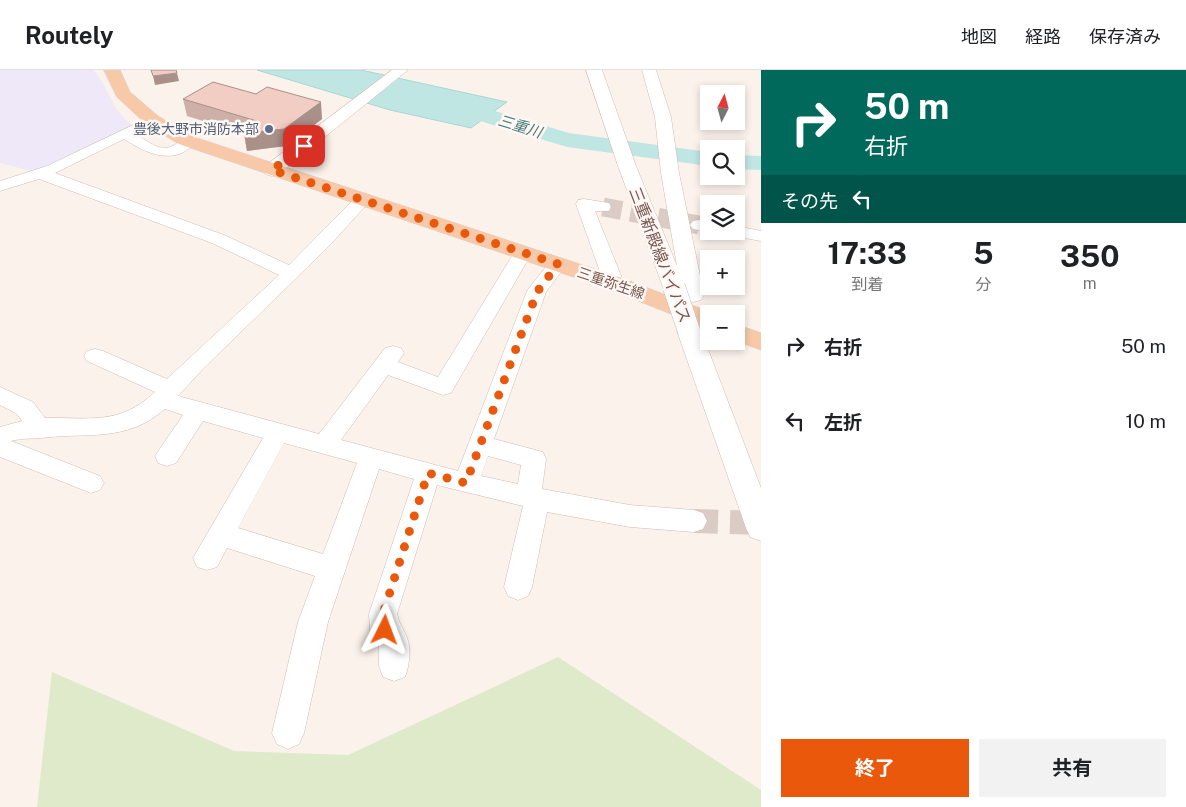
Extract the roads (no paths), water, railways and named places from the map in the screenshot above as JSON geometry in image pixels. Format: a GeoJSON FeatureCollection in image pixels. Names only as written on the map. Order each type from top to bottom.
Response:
{"type":"FeatureCollection","features":[{"type":"Feature","properties":{"kind":"main road","name":"三重弥生線"},"geometry":{"type":"LineString","coordinates":[[112,70],[123,94],[152,120],[188,141],[614,283],[700,329]]}},
{"type":"Feature","properties":{"kind":"main road","name":"三重新殿線バイパス"},"geometry":{"type":"LineString","coordinates":[[594,70],[627,166],[700,329]]}},
{"type":"Feature","properties":{"kind":"main road","name":"三重新殿線バイパス"},"geometry":{"type":"LineString","coordinates":[[649,70],[663,117],[683,291]]}},
{"type":"Feature","properties":{"kind":"main road"},"geometry":{"type":"LineString","coordinates":[[272,170],[396,74]]}},
{"type":"Feature","properties":{"kind":"main road"},"geometry":{"type":"LineString","coordinates":[[745,336],[761,342]]}},
{"type":"Feature","properties":{"kind":"main road","name":"三重新殿線バイパス"},"geometry":{"type":"LineString","coordinates":[[705,350],[716,399],[761,528]]}},
{"type":"Feature","properties":{"kind":"street"},"geometry":{"type":"LineString","coordinates":[[0,186],[42,174],[152,120]]}},
{"type":"Feature","properties":{"kind":"street"},"geometry":{"type":"LineString","coordinates":[[125,133],[145,147],[167,152],[176,151],[188,141]]}},
{"type":"Feature","properties":{"kind":"street"},"geometry":{"type":"LineString","coordinates":[[42,174],[218,240],[291,273]]}},
{"type":"Feature","properties":{"kind":"street"},"geometry":{"type":"LineString","coordinates":[[0,436],[15,430],[110,426],[132,420],[167,395],[182,376],[291,273],[363,200]]}},
{"type":"Feature","properties":{"kind":"street"},"geometry":{"type":"LineString","coordinates":[[603,207],[584,204],[614,283]]}},
{"type":"Feature","properties":{"kind":"street"},"geometry":{"type":"LineString","coordinates":[[745,233],[761,236]]}},
{"type":"Feature","properties":{"kind":"street"},"geometry":{"type":"LineString","coordinates":[[324,445],[388,359],[443,386],[519,260],[526,254]]}},
{"type":"Feature","properties":{"kind":"street"},"geometry":{"type":"LineString","coordinates":[[466,483],[537,292],[558,264]]}},
{"type":"Feature","properties":{"kind":"street"},"geometry":{"type":"LineString","coordinates":[[95,356],[198,411],[278,433],[466,483],[533,498],[630,516],[694,520]]}},
{"type":"Feature","properties":{"kind":"street"},"geometry":{"type":"LineString","coordinates":[[0,395],[25,408],[40,429]]}},
{"type":"Feature","properties":{"kind":"street"},"geometry":{"type":"LineString","coordinates":[[167,456],[198,411]]}},
{"type":"Feature","properties":{"kind":"street"},"geometry":{"type":"LineString","coordinates":[[207,558],[278,433]]}},
{"type":"Feature","properties":{"kind":"street"},"geometry":{"type":"LineString","coordinates":[[480,445],[534,459],[533,498],[518,587]]}},
{"type":"Feature","properties":{"kind":"street"},"geometry":{"type":"LineString","coordinates":[[0,447],[90,483]]}},
{"type":"Feature","properties":{"kind":"street"},"geometry":{"type":"LineString","coordinates":[[288,733],[313,622],[371,458]]}},
{"type":"Feature","properties":{"kind":"street"},"geometry":{"type":"LineString","coordinates":[[394,666],[394,641],[385,630],[383,614],[428,473]]}},
{"type":"Feature","properties":{"kind":"street"},"geometry":{"type":"LineString","coordinates":[[221,534],[332,569]]}},
{"type":"Feature","properties":{"kind":"water"},"geometry":{"type":"Polygon","coordinates":[[[257,70],[361,70],[507,102],[471,128],[390,110],[257,70]]]}},
{"type":"Feature","properties":{"kind":"waterway","name":"三重川"},"geometry":{"type":"LineString","coordinates":[[438,101],[567,140],[700,158]]}},
{"type":"Feature","properties":{"kind":"waterway","name":"三重川"},"geometry":{"type":"LineString","coordinates":[[745,162],[761,163]]}},
{"type":"Feature","properties":{"kind":"tunnel"},"geometry":{"type":"LineString","coordinates":[[603,207],[699,225]]}},
{"type":"Feature","properties":{"kind":"tunnel"},"geometry":{"type":"LineString","coordinates":[[694,521],[761,523]]}},
{"type":"Feature","properties":{"kind":"place","name":"豊後大野市消防本部"},"geometry":{"type":"Point","coordinates":[269,129]}}]}
